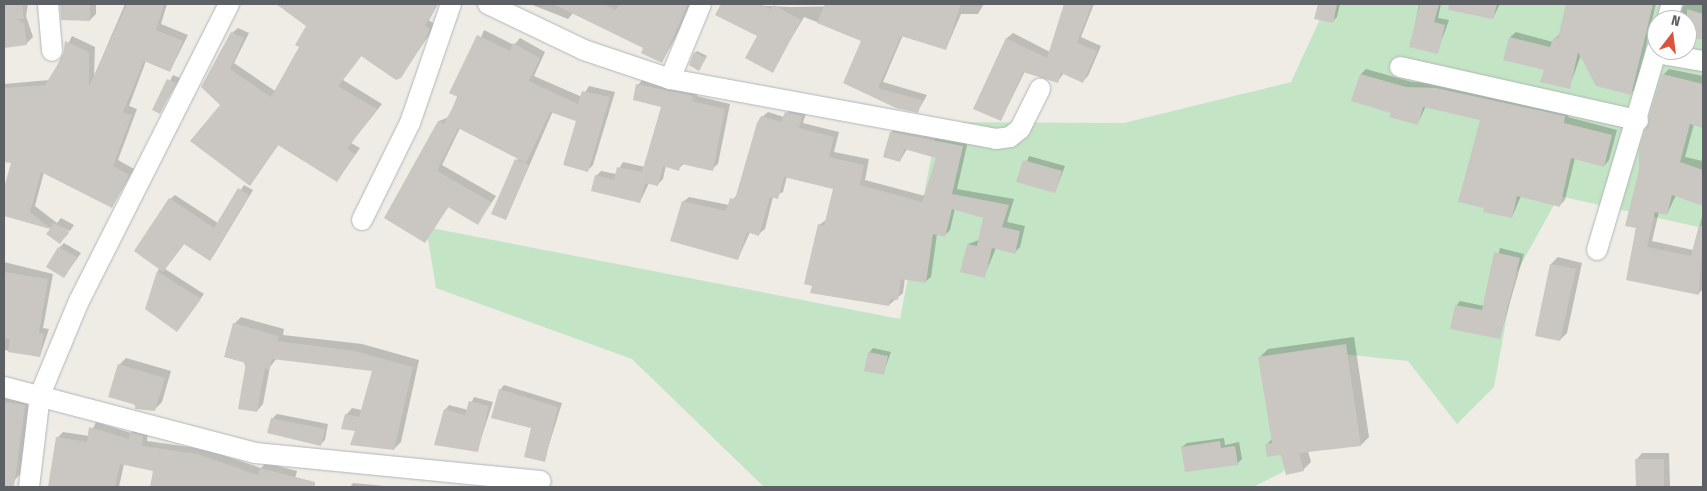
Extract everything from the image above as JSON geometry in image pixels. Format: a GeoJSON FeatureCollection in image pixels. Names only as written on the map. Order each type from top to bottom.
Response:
{"type":"FeatureCollection","features":[{"type":"Feature","properties":{"kind":"street"},"geometry":{"type":"LineString","coordinates":[[48,4],[52,51]]}},
{"type":"Feature","properties":{"kind":"street"},"geometry":{"type":"LineString","coordinates":[[29,487],[40,395],[79,301],[229,4]]}},
{"type":"Feature","properties":{"kind":"street"},"geometry":{"type":"LineString","coordinates":[[362,220],[410,123],[451,4]]}},
{"type":"Feature","properties":{"kind":"street"},"geometry":{"type":"LineString","coordinates":[[488,4],[584,50],[670,78],[996,140],[1010,137],[1020,129],[1040,89]]}},
{"type":"Feature","properties":{"kind":"street"},"geometry":{"type":"LineString","coordinates":[[670,78],[701,4]]}},
{"type":"Feature","properties":{"kind":"street"},"geometry":{"type":"LineString","coordinates":[[1597,250],[1638,120],[1654,60]]}},
{"type":"Feature","properties":{"kind":"street"},"geometry":{"type":"LineString","coordinates":[[1400,67],[1638,120]]}},
{"type":"Feature","properties":{"kind":"street"},"geometry":{"type":"LineString","coordinates":[[4,387],[255,453],[540,481]]}},
{"type":"Feature","properties":{"kind":"green space"},"geometry":{"type":"Polygon","coordinates":[[[1327,4],[1703,4],[1703,228],[1559,196],[1514,277],[1494,387],[1457,424],[1408,361],[1342,354],[1283,472],[1253,487],[764,487],[632,359],[436,288],[426,227],[900,319],[938,122],[1124,123],[1291,82],[1327,4]]]}},
{"type":"Feature","properties":{"kind":"building"},"geometry":{"type":"Polygon","coordinates":[[[4,4],[22,4],[24,19],[16,19],[24,23],[27,45],[4,48],[4,4]]]}},
{"type":"Feature","properties":{"kind":"building"},"geometry":{"type":"Polygon","coordinates":[[[60,4],[90,4],[90,21],[61,20],[60,4]]]}},
{"type":"Feature","properties":{"kind":"building"},"geometry":{"type":"Polygon","coordinates":[[[127,4],[164,4],[156,30],[183,41],[170,72],[144,61],[123,112],[132,115],[113,166],[129,175],[112,208],[41,172],[30,212],[50,228],[54,223],[69,231],[60,244],[46,234],[50,229],[4,216],[4,188],[11,163],[4,162],[4,88],[45,85],[63,56],[65,41],[89,52],[89,86],[127,4]]]}},
{"type":"Feature","properties":{"kind":"building"},"geometry":{"type":"Polygon","coordinates":[[[276,4],[437,4],[425,26],[430,29],[427,37],[401,78],[396,80],[361,56],[338,86],[377,109],[347,149],[355,154],[337,182],[278,145],[250,186],[190,141],[220,105],[201,87],[231,32],[244,38],[230,69],[271,97],[299,47],[295,45],[306,26],[276,4]]]}},
{"type":"Feature","properties":{"kind":"building"},"geometry":{"type":"Polygon","coordinates":[[[553,4],[603,4],[616,10],[619,4],[688,4],[662,63],[641,53],[643,48],[553,4]]]}},
{"type":"Feature","properties":{"kind":"building"},"geometry":{"type":"Polygon","coordinates":[[[721,4],[759,4],[771,9],[774,5],[801,20],[773,73],[745,58],[757,36],[715,15],[721,4]]]}},
{"type":"Feature","properties":{"kind":"building"},"geometry":{"type":"Polygon","coordinates":[[[825,4],[961,4],[946,50],[901,36],[878,88],[922,100],[918,113],[896,108],[843,83],[861,41],[817,23],[825,4]]]}},
{"type":"Feature","properties":{"kind":"building"},"geometry":{"type":"Polygon","coordinates":[[[1064,4],[1092,4],[1077,43],[1097,51],[1083,83],[1061,73],[1058,83],[1023,72],[1001,121],[973,109],[1006,38],[1047,58],[1064,4]]]}},
{"type":"Feature","properties":{"kind":"building"},"geometry":{"type":"Polygon","coordinates":[[[1318,4],[1337,4],[1333,23],[1314,19],[1318,4]]]}},
{"type":"Feature","properties":{"kind":"building"},"geometry":{"type":"Polygon","coordinates":[[[1420,4],[1439,4],[1434,22],[1445,25],[1438,54],[1409,47],[1420,4]]]}},
{"type":"Feature","properties":{"kind":"building"},"geometry":{"type":"Polygon","coordinates":[[[1449,4],[1497,4],[1493,19],[1448,10],[1449,4]]]}},
{"type":"Feature","properties":{"kind":"building"},"geometry":{"type":"Polygon","coordinates":[[[1566,4],[1653,4],[1652,10],[1647,10],[1647,29],[1631,95],[1596,86],[1578,52],[1570,89],[1540,82],[1544,70],[1503,60],[1509,37],[1550,47],[1554,37],[1558,38],[1566,4]]]}},
{"type":"Feature","properties":{"kind":"building"},"geometry":{"type":"Polygon","coordinates":[[[1697,12],[1703,14],[1703,40],[1697,38],[1697,12]]]}},
{"type":"Feature","properties":{"kind":"building"},"geometry":{"type":"Polygon","coordinates":[[[477,35],[510,51],[513,43],[540,58],[529,81],[578,104],[582,91],[610,97],[588,172],[563,165],[576,121],[550,112],[526,163],[458,128],[437,171],[491,202],[478,225],[448,207],[425,243],[384,218],[438,121],[444,124],[458,97],[449,93],[477,35]]]}},
{"type":"Feature","properties":{"kind":"building"},"geometry":{"type":"Polygon","coordinates":[[[694,52],[706,58],[699,71],[689,65],[694,52]]]}},
{"type":"Feature","properties":{"kind":"building"},"geometry":{"type":"Polygon","coordinates":[[[1360,74],[1406,87],[1436,88],[1565,116],[1564,123],[1612,135],[1604,167],[1571,158],[1560,207],[1517,196],[1512,218],[1483,212],[1484,208],[1458,202],[1480,120],[1423,107],[1418,125],[1389,117],[1391,113],[1351,101],[1360,74]]]}},
{"type":"Feature","properties":{"kind":"building"},"geometry":{"type":"Polygon","coordinates":[[[1662,74],[1703,84],[1703,128],[1690,124],[1680,162],[1703,170],[1703,206],[1672,195],[1667,215],[1655,212],[1647,247],[1691,256],[1699,225],[1703,226],[1699,295],[1626,280],[1636,228],[1625,226],[1639,170],[1639,150],[1662,74]]]}},
{"type":"Feature","properties":{"kind":"building"},"geometry":{"type":"Polygon","coordinates":[[[167,79],[176,83],[160,114],[152,110],[167,79]]]}},
{"type":"Feature","properties":{"kind":"building"},"geometry":{"type":"Polygon","coordinates":[[[636,84],[693,96],[692,101],[725,109],[713,171],[681,164],[679,171],[663,166],[658,186],[645,183],[640,203],[591,191],[595,175],[614,180],[617,167],[642,172],[661,107],[633,100],[636,84]]]}},
{"type":"Feature","properties":{"kind":"building"},"geometry":{"type":"Polygon","coordinates":[[[785,112],[802,116],[799,128],[834,137],[829,157],[864,165],[860,185],[922,202],[936,158],[904,149],[900,162],[883,157],[890,132],[963,146],[952,194],[1009,205],[1002,227],[1020,231],[1015,254],[992,248],[985,278],[960,272],[967,244],[977,246],[983,218],[952,209],[945,237],[933,234],[926,283],[901,279],[898,300],[890,299],[889,306],[810,293],[812,286],[804,284],[818,224],[824,226],[833,189],[784,177],[778,199],[770,197],[759,236],[747,232],[738,260],[670,241],[682,201],[726,211],[730,198],[735,199],[757,123],[761,116],[781,122],[785,112]]]}},
{"type":"Feature","properties":{"kind":"building"},"geometry":{"type":"Polygon","coordinates":[[[515,159],[529,165],[506,220],[491,214],[515,159]]]}},
{"type":"Feature","properties":{"kind":"building"},"geometry":{"type":"Polygon","coordinates":[[[1023,160],[1062,171],[1055,193],[1016,182],[1023,160]]]}},
{"type":"Feature","properties":{"kind":"building"},"geometry":{"type":"Polygon","coordinates":[[[238,188],[249,195],[210,261],[184,244],[163,272],[134,251],[169,198],[214,228],[238,188]]]}},
{"type":"Feature","properties":{"kind":"building"},"geometry":{"type":"Polygon","coordinates":[[[58,247],[77,257],[64,278],[46,267],[58,247]]]}},
{"type":"Feature","properties":{"kind":"building"},"geometry":{"type":"Polygon","coordinates":[[[1494,252],[1520,258],[1500,339],[1450,329],[1455,305],[1482,310],[1494,252]]]}},
{"type":"Feature","properties":{"kind":"building"},"geometry":{"type":"Polygon","coordinates":[[[1550,264],[1576,269],[1560,341],[1535,336],[1550,264]]]}},
{"type":"Feature","properties":{"kind":"building"},"geometry":{"type":"Polygon","coordinates":[[[157,271],[201,299],[177,332],[145,309],[157,271]]]}},
{"type":"Feature","properties":{"kind":"building"},"geometry":{"type":"Polygon","coordinates":[[[4,272],[48,279],[39,333],[44,333],[40,357],[8,352],[10,339],[4,338],[4,272]]]}},
{"type":"Feature","properties":{"kind":"building"},"geometry":{"type":"Polygon","coordinates":[[[233,323],[279,336],[277,341],[355,351],[413,367],[394,450],[350,445],[355,431],[341,429],[345,414],[359,417],[372,371],[272,359],[269,370],[265,368],[257,412],[238,409],[246,363],[224,357],[233,323]]]}},
{"type":"Feature","properties":{"kind":"building"},"geometry":{"type":"Polygon","coordinates":[[[1346,344],[1361,446],[1299,453],[1304,471],[1286,475],[1281,455],[1267,457],[1265,444],[1272,443],[1258,357],[1346,344]]]}},
{"type":"Feature","properties":{"kind":"building"},"geometry":{"type":"Polygon","coordinates":[[[868,352],[888,356],[884,375],[864,371],[868,352]]]}},
{"type":"Feature","properties":{"kind":"building"},"geometry":{"type":"Polygon","coordinates":[[[118,364],[165,378],[155,411],[135,409],[136,405],[108,397],[118,364]]]}},
{"type":"Feature","properties":{"kind":"building"},"geometry":{"type":"Polygon","coordinates":[[[499,389],[558,407],[545,462],[524,457],[531,428],[491,418],[499,389]]]}},
{"type":"Feature","properties":{"kind":"building"},"geometry":{"type":"Polygon","coordinates":[[[469,401],[489,406],[478,452],[434,445],[444,409],[465,415],[469,401]]]}},
{"type":"Feature","properties":{"kind":"building"},"geometry":{"type":"Polygon","coordinates":[[[4,402],[25,405],[14,487],[4,487],[4,402]]]}},
{"type":"Feature","properties":{"kind":"building"},"geometry":{"type":"Polygon","coordinates":[[[271,418],[325,429],[321,446],[267,433],[271,418]]]}},
{"type":"Feature","properties":{"kind":"building"},"geometry":{"type":"Polygon","coordinates":[[[89,427],[129,439],[130,432],[143,436],[142,446],[197,454],[258,475],[260,468],[315,482],[315,487],[150,487],[153,471],[120,464],[115,487],[48,487],[56,437],[87,442],[89,427]]]}},
{"type":"Feature","properties":{"kind":"building"},"geometry":{"type":"Polygon","coordinates":[[[1220,441],[1221,448],[1235,446],[1238,465],[1185,472],[1181,447],[1220,441]]]}},
{"type":"Feature","properties":{"kind":"building"},"geometry":{"type":"Polygon","coordinates":[[[1635,459],[1664,459],[1664,487],[1636,487],[1635,459]]]}}]}
